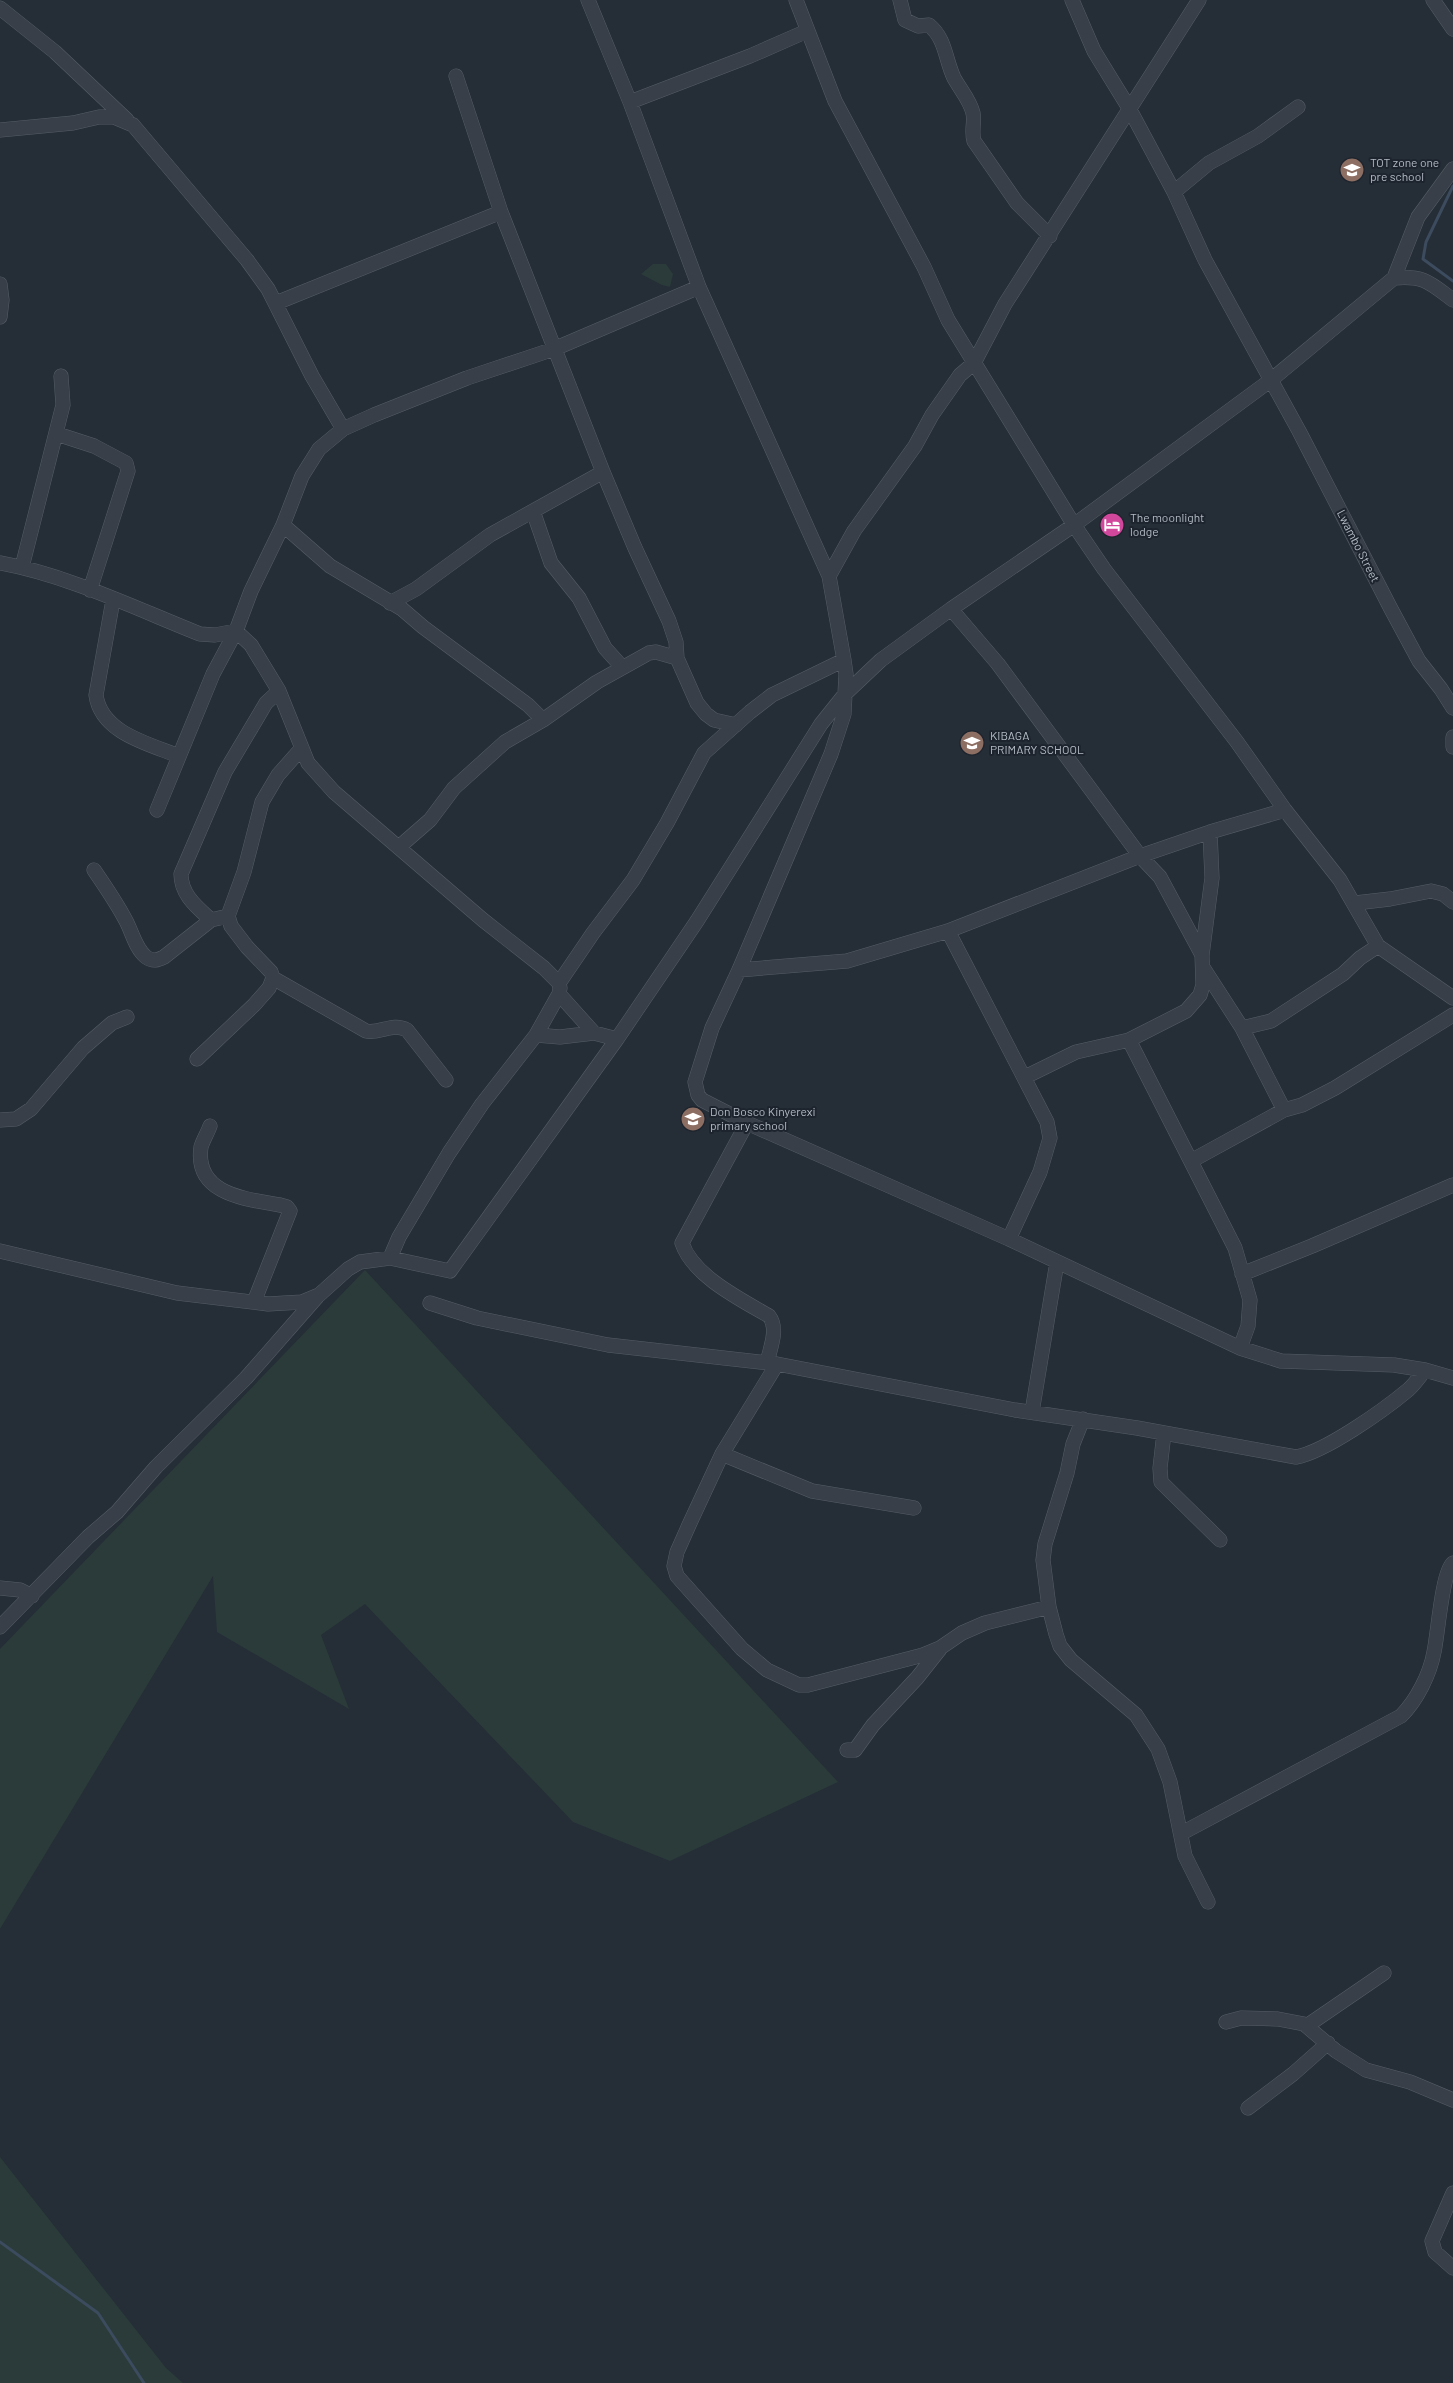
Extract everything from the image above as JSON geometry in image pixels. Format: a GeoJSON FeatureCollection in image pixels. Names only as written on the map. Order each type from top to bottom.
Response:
{"type":"FeatureCollection","features":[{"type":"Feature","properties":{"kind":"street"},"geometry":{"type":"LineString","coordinates":[[588,0],[630,102],[699,287],[829,576],[844,660],[844,714],[830,754],[740,970],[712,1028],[695,1082],[698,1095],[702,1100],[747,1123],[1008,1239],[1240,1348],[1281,1360],[1394,1364],[1453,1378]]}},
{"type":"Feature","properties":{"kind":"street"},"geometry":{"type":"LineString","coordinates":[[796,0],[835,100],[924,267],[948,320],[1026,444],[1074,526],[1149,629],[1237,742],[1285,810],[1340,880],[1355,903],[1378,946],[1453,998]]}},
{"type":"Feature","properties":{"kind":"street"},"geometry":{"type":"LineString","coordinates":[[900,0],[905,20],[918,26],[929,25],[937,33],[946,50],[955,78],[973,111],[972,134],[974,140],[1018,203],[1050,236]]}},
{"type":"Feature","properties":{"kind":"street","name":"Lwambo Street"},"geometry":{"type":"LineString","coordinates":[[1072,0],[1094,51],[1129,108],[1174,192],[1205,260],[1271,380],[1395,618],[1419,661],[1442,688],[1453,708]]}},
{"type":"Feature","properties":{"kind":"street"},"geometry":{"type":"LineString","coordinates":[[829,576],[854,531],[915,446],[932,414],[960,375],[974,363],[1005,304],[1199,0]]}},
{"type":"Feature","properties":{"kind":"street"},"geometry":{"type":"LineString","coordinates":[[1433,0],[1453,29]]}},
{"type":"Feature","properties":{"kind":"street"},"geometry":{"type":"LineString","coordinates":[[0,8],[55,52],[99,91],[132,125],[247,260],[276,303],[312,376],[343,430]]}},
{"type":"Feature","properties":{"kind":"street"},"geometry":{"type":"LineString","coordinates":[[630,102],[750,56],[807,31]]}},
{"type":"Feature","properties":{"kind":"street"},"geometry":{"type":"LineString","coordinates":[[456,76],[501,212],[603,472],[635,548],[669,621],[676,642],[677,658],[696,703],[714,720],[736,725]]}},
{"type":"Feature","properties":{"kind":"street"},"geometry":{"type":"LineString","coordinates":[[1174,192],[1210,163],[1258,136],[1298,107]]}},
{"type":"Feature","properties":{"kind":"street"},"geometry":{"type":"LineString","coordinates":[[0,130],[73,123],[99,117],[114,117],[132,125]]}},
{"type":"Feature","properties":{"kind":"street"},"geometry":{"type":"LineString","coordinates":[[0,1627],[88,1537],[117,1512],[156,1467],[279,1343],[319,1294],[348,1269],[360,1262],[390,1258],[446,1271],[452,1269],[617,1039],[697,921],[821,724],[845,694],[881,660],[951,609],[1074,526],[1271,380],[1394,278],[1418,217],[1453,169]]}},
{"type":"Feature","properties":{"kind":"street"},"geometry":{"type":"LineString","coordinates":[[276,303],[501,212]]}},
{"type":"Feature","properties":{"kind":"street"},"geometry":{"type":"LineString","coordinates":[[1394,278],[1413,276],[1430,283],[1453,300]]}},
{"type":"Feature","properties":{"kind":"street"},"geometry":{"type":"LineString","coordinates":[[0,284],[2,300],[0,316]]}},
{"type":"Feature","properties":{"kind":"street"},"geometry":{"type":"LineString","coordinates":[[157,810],[223,652],[236,631],[251,591],[283,525],[302,476],[319,450],[343,430],[374,414],[467,378],[554,350],[699,287]]}},
{"type":"Feature","properties":{"kind":"street"},"geometry":{"type":"LineString","coordinates":[[22,567],[57,434],[63,405],[62,376]]}},
{"type":"Feature","properties":{"kind":"street"},"geometry":{"type":"LineString","coordinates":[[57,434],[94,446],[126,463],[128,471],[90,590]]}},
{"type":"Feature","properties":{"kind":"street"},"geometry":{"type":"LineString","coordinates":[[390,603],[416,589],[490,535],[603,472]]}},
{"type":"Feature","properties":{"kind":"street"},"geometry":{"type":"LineString","coordinates":[[534,511],[551,563],[578,598],[605,648],[622,667]]}},
{"type":"Feature","properties":{"kind":"street"},"geometry":{"type":"LineString","coordinates":[[283,525],[330,566],[402,609],[528,705],[543,720]]}},
{"type":"Feature","properties":{"kind":"street"},"geometry":{"type":"LineString","coordinates":[[0,563],[22,567],[90,590],[200,634],[216,635],[236,631]]}},
{"type":"Feature","properties":{"kind":"street"},"geometry":{"type":"LineString","coordinates":[[113,600],[96,695],[98,708],[124,734],[179,756]]}},
{"type":"Feature","properties":{"kind":"street"},"geometry":{"type":"LineString","coordinates":[[951,609],[998,664],[1140,856],[1160,877],[1203,962],[1242,1028],[1284,1110]]}},
{"type":"Feature","properties":{"kind":"street"},"geometry":{"type":"LineString","coordinates":[[236,631],[251,645],[279,691],[308,763],[334,792],[483,920],[544,968],[594,1033]]}},
{"type":"Feature","properties":{"kind":"street"},"geometry":{"type":"LineString","coordinates":[[399,847],[430,820],[454,788],[505,742],[543,720],[565,703],[622,667],[656,652],[677,658]]}},
{"type":"Feature","properties":{"kind":"street"},"geometry":{"type":"LineString","coordinates":[[390,1258],[399,1237],[449,1153],[482,1104],[536,1035],[559,989],[633,880],[667,823],[704,752],[772,695],[844,660]]}},
{"type":"Feature","properties":{"kind":"street"},"geometry":{"type":"LineString","coordinates":[[211,920],[185,893],[181,883],[184,863],[238,748],[266,703],[279,691]]}},
{"type":"Feature","properties":{"kind":"street"},"geometry":{"type":"LineString","coordinates":[[1453,737],[1453,747]]}},
{"type":"Feature","properties":{"kind":"street"},"geometry":{"type":"LineString","coordinates":[[197,1059],[254,1005],[269,988],[273,978],[271,972],[247,947],[231,926],[228,916],[244,872],[262,802],[278,775],[302,750]]}},
{"type":"Feature","properties":{"kind":"street"},"geometry":{"type":"LineString","coordinates":[[740,970],[847,961],[948,931],[1140,856],[1210,832],[1285,810]]}},
{"type":"Feature","properties":{"kind":"street"},"geometry":{"type":"LineString","coordinates":[[1025,1077],[1076,1052],[1129,1040],[1186,1011],[1194,1004],[1203,985],[1203,962],[1212,878],[1210,832]]}},
{"type":"Feature","properties":{"kind":"street"},"geometry":{"type":"LineString","coordinates":[[94,870],[126,920],[136,943],[146,956],[152,960],[164,957],[211,920],[228,916]]}},
{"type":"Feature","properties":{"kind":"street"},"geometry":{"type":"LineString","coordinates":[[1355,903],[1390,899],[1431,891],[1443,894],[1453,902]]}},
{"type":"Feature","properties":{"kind":"street"},"geometry":{"type":"LineString","coordinates":[[948,931],[1047,1122],[1050,1138],[1040,1172],[1008,1239]]}},
{"type":"Feature","properties":{"kind":"street"},"geometry":{"type":"LineString","coordinates":[[1242,1028],[1271,1021],[1336,979],[1360,958],[1378,946]]}},
{"type":"Feature","properties":{"kind":"street"},"geometry":{"type":"LineString","coordinates":[[273,978],[366,1031],[371,1032],[398,1026],[407,1030],[446,1080]]}},
{"type":"Feature","properties":{"kind":"street"},"geometry":{"type":"LineString","coordinates":[[1191,1161],[1284,1110],[1302,1105],[1335,1088],[1453,1015]]}},
{"type":"Feature","properties":{"kind":"street"},"geometry":{"type":"LineString","coordinates":[[0,1120],[16,1119],[31,1109],[84,1048],[112,1023],[127,1017]]}},
{"type":"Feature","properties":{"kind":"street"},"geometry":{"type":"LineString","coordinates":[[536,1035],[560,1037],[594,1033],[617,1039]]}},
{"type":"Feature","properties":{"kind":"street"},"geometry":{"type":"LineString","coordinates":[[1129,1040],[1235,1248],[1250,1300],[1248,1326],[1240,1348]]}},
{"type":"Feature","properties":{"kind":"street"},"geometry":{"type":"LineString","coordinates":[[747,1123],[687,1229],[682,1243],[686,1256],[694,1266],[723,1288],[769,1316],[773,1322],[774,1329],[772,1363],[722,1454],[677,1552],[674,1568],[684,1586],[742,1649],[767,1670],[803,1686],[923,1655],[940,1648],[962,1633],[985,1623],[1049,1607]]}},
{"type":"Feature","properties":{"kind":"street"},"geometry":{"type":"LineString","coordinates":[[210,1126],[201,1147],[202,1167],[212,1183],[229,1195],[280,1204],[288,1207],[290,1211],[254,1302]]}},
{"type":"Feature","properties":{"kind":"street"},"geometry":{"type":"LineString","coordinates":[[1242,1274],[1453,1185]]}},
{"type":"Feature","properties":{"kind":"street"},"geometry":{"type":"LineString","coordinates":[[0,1250],[177,1293],[286,1304],[302,1302],[319,1294]]}},
{"type":"Feature","properties":{"kind":"street"},"geometry":{"type":"LineString","coordinates":[[1032,1412],[1057,1262]]}},
{"type":"Feature","properties":{"kind":"street"},"geometry":{"type":"LineString","coordinates":[[430,1303],[477,1318],[608,1345],[772,1363],[1032,1412],[1084,1419],[1296,1457],[1317,1450],[1365,1420],[1409,1390],[1425,1370]]}},
{"type":"Feature","properties":{"kind":"street"},"geometry":{"type":"LineString","coordinates":[[1084,1419],[1073,1444],[1064,1482],[1045,1544],[1043,1560],[1049,1607],[1056,1634],[1064,1653],[1136,1715],[1158,1749],[1166,1767],[1182,1833],[1185,1856],[1208,1902]]}},
{"type":"Feature","properties":{"kind":"street"},"geometry":{"type":"LineString","coordinates":[[1164,1433],[1160,1468],[1161,1482],[1220,1540]]}},
{"type":"Feature","properties":{"kind":"street"},"geometry":{"type":"LineString","coordinates":[[722,1454],[812,1490],[914,1508]]}},
{"type":"Feature","properties":{"kind":"street"},"geometry":{"type":"LineString","coordinates":[[1182,1833],[1401,1716],[1415,1698],[1430,1665],[1434,1652],[1444,1579],[1449,1566],[1453,1563]]}},
{"type":"Feature","properties":{"kind":"street"},"geometry":{"type":"LineString","coordinates":[[0,1588],[20,1590],[32,1596]]}},
{"type":"Feature","properties":{"kind":"street"},"geometry":{"type":"LineString","coordinates":[[846,1750],[855,1750],[873,1725],[940,1648]]}},
{"type":"Feature","properties":{"kind":"street"},"geometry":{"type":"LineString","coordinates":[[1308,2025],[1384,1973]]}},
{"type":"Feature","properties":{"kind":"street"},"geometry":{"type":"LineString","coordinates":[[1226,2022],[1241,2018],[1278,2019],[1308,2025],[1346,2059],[1366,2070],[1410,2082],[1453,2100]]}},
{"type":"Feature","properties":{"kind":"street"},"geometry":{"type":"LineString","coordinates":[[1248,2108],[1293,2074],[1328,2043]]}},
{"type":"Feature","properties":{"kind":"street"},"geometry":{"type":"LineString","coordinates":[[1453,2193],[1432,2241],[1435,2252],[1453,2268]]}},
{"type":"Feature","properties":{"kind":"shaded area"},"geometry":{"type":"Polygon","coordinates":[[[653,264],[666,264],[673,274],[670,287],[641,274],[653,264]]]}},
{"type":"Feature","properties":{"kind":"shaded area"},"geometry":{"type":"Polygon","coordinates":[[[365,1270],[838,1782],[670,1861],[573,1822],[365,1604],[321,1635],[349,1709],[217,1632],[213,1576],[0,1929],[0,1649],[365,1270]]]}},
{"type":"Feature","properties":{"kind":"shaded area"},"geometry":{"type":"Polygon","coordinates":[[[0,2157],[166,2368],[183,2383],[0,2383],[0,2157]]]}},
{"type":"Feature","properties":{"kind":"waterway"},"geometry":{"type":"LineString","coordinates":[[1453,186],[1426,242],[1423,259],[1453,281]]}},
{"type":"Feature","properties":{"kind":"waterway"},"geometry":{"type":"LineString","coordinates":[[0,2242],[98,2313],[144,2383]]}},
{"type":"Feature","properties":{"kind":"place","name":"TOT zone one pre school"},"geometry":{"type":"Point","coordinates":[1352,170]}},
{"type":"Feature","properties":{"kind":"place","name":"The moonlight lodge"},"geometry":{"type":"Point","coordinates":[1112,525]}},
{"type":"Feature","properties":{"kind":"place","name":"KIBAGA PRIMARY SCHOOL"},"geometry":{"type":"Point","coordinates":[972,743]}},
{"type":"Feature","properties":{"kind":"place","name":"Don Bosco Kinyerexi primary school"},"geometry":{"type":"Point","coordinates":[693,1119]}}]}
